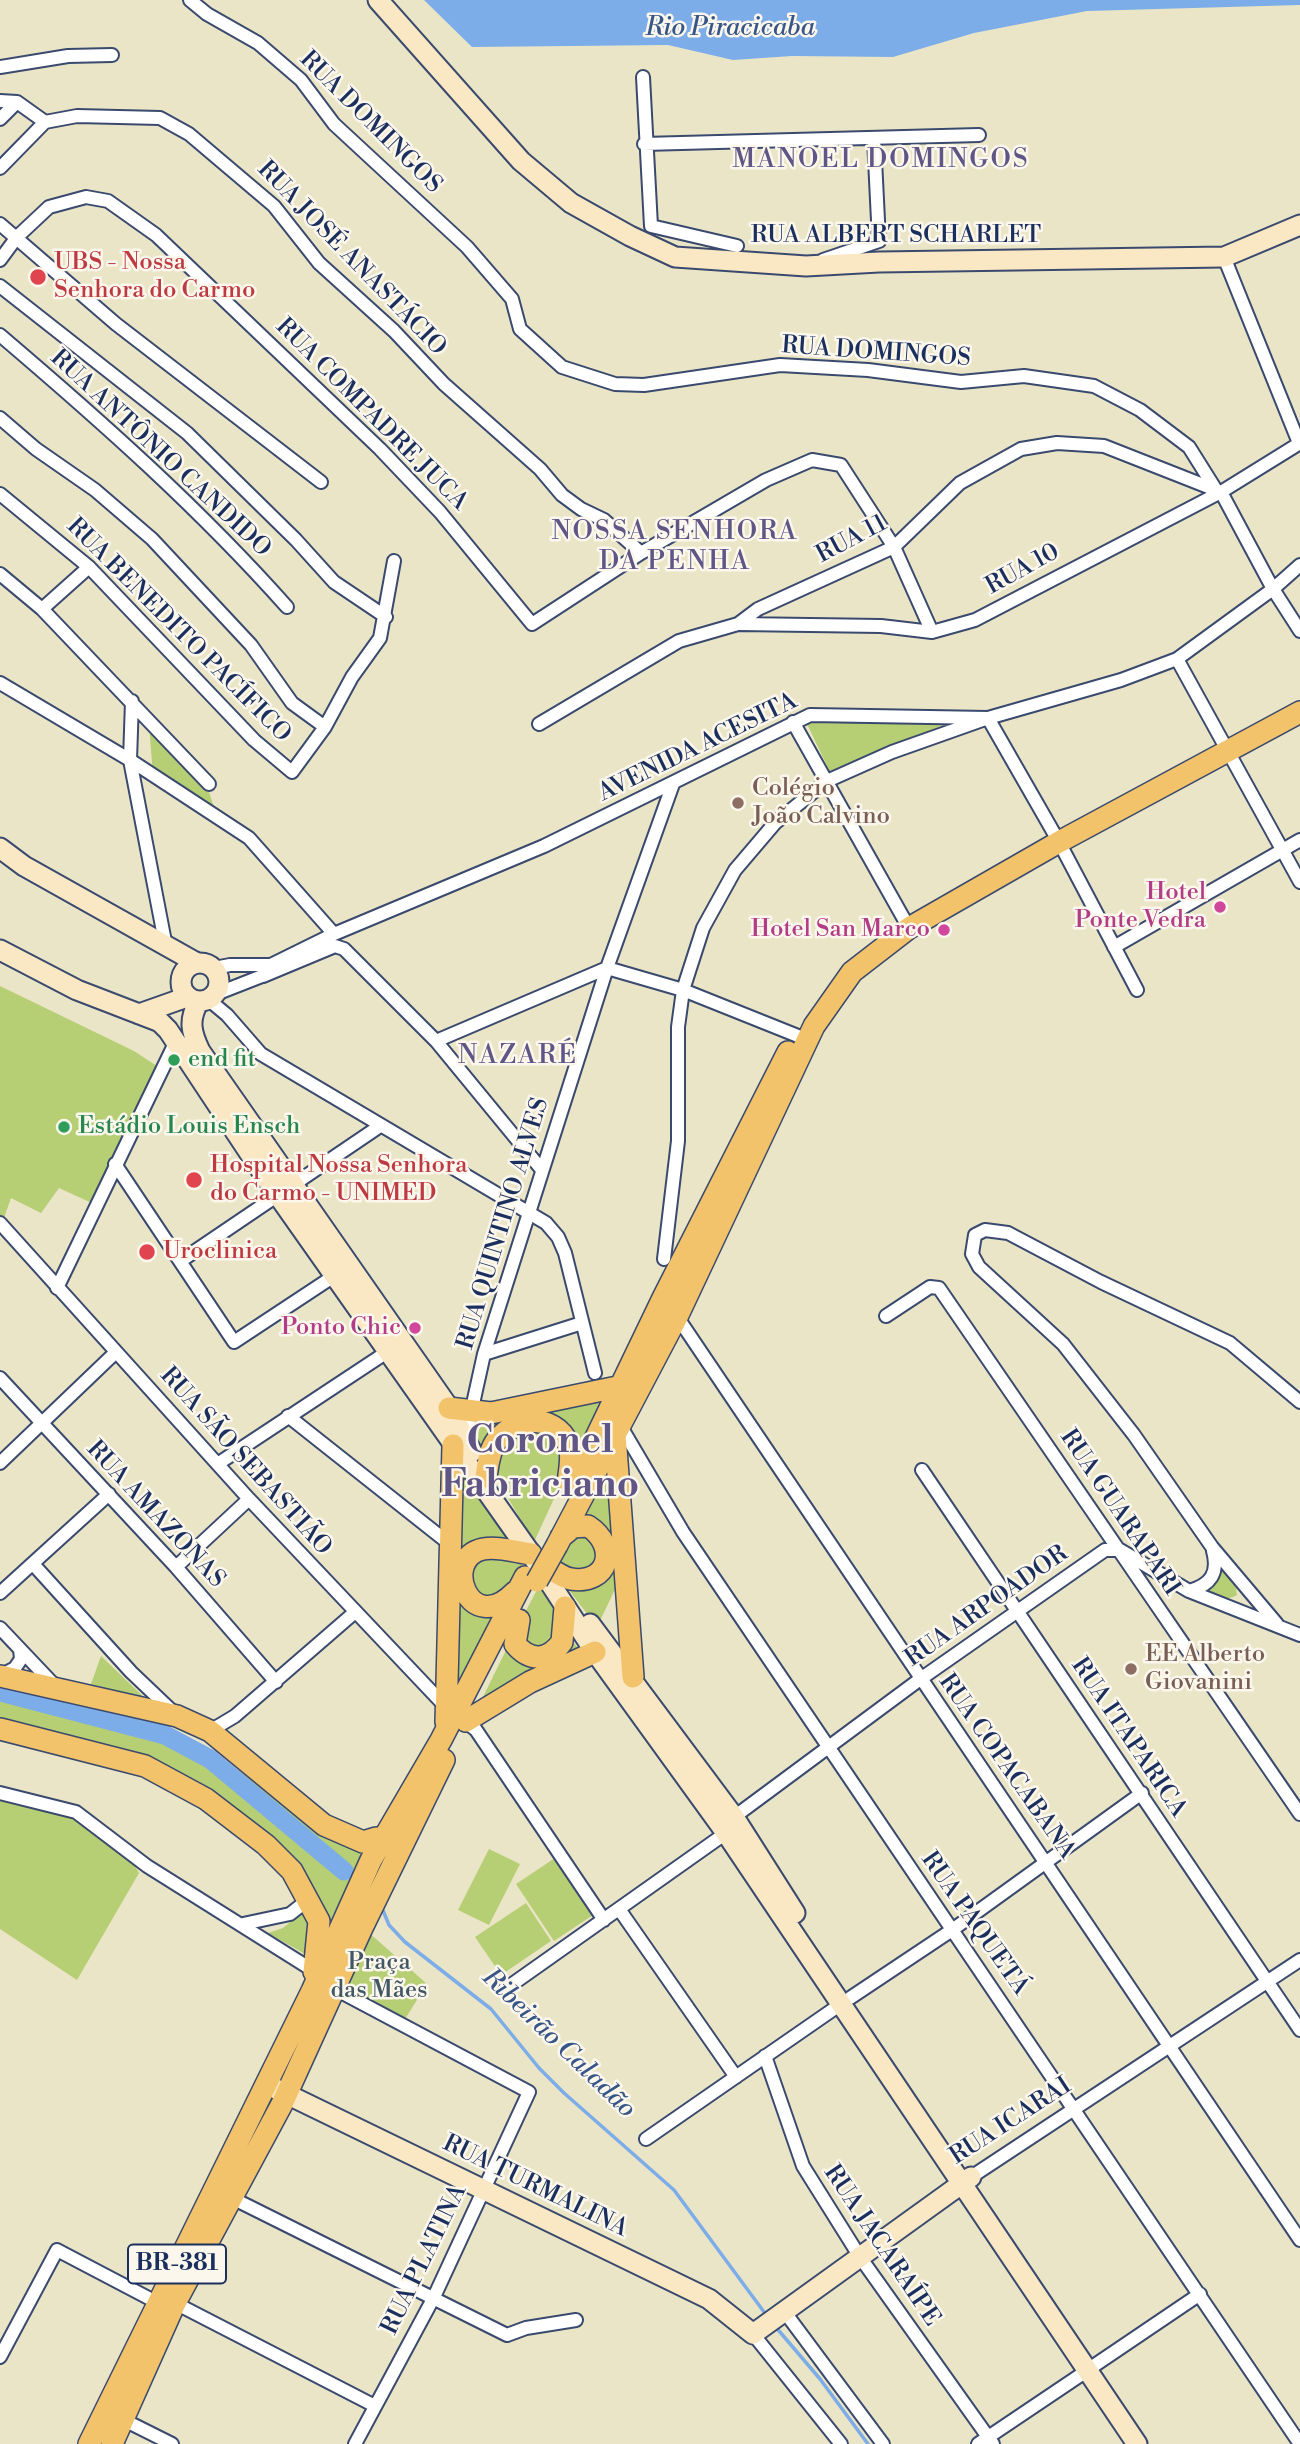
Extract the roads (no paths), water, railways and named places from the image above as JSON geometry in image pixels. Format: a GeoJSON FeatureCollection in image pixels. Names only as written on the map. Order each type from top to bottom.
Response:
{"type":"FeatureCollection","features":[{"type":"Feature","properties":{"kind":"main road","name":"RUA ALBERT SCHARLET"},"geometry":{"type":"LineString","coordinates":[[378,0],[521,160],[571,203],[675,257],[806,266],[879,262],[1224,257],[1300,225]]}},
{"type":"Feature","properties":{"kind":"main road"},"geometry":{"type":"LineString","coordinates":[[565,1607],[562,1642],[549,1655],[529,1655],[515,1644],[519,1620],[533,1579],[566,1499],[663,1298],[786,1056],[808,1034],[852,972],[909,928],[1059,842],[1300,712]]}},
{"type":"Feature","properties":{"kind":"main road"},"geometry":{"type":"LineString","coordinates":[[0,848],[24,866],[166,947],[206,966],[220,980],[192,1014],[191,1024],[200,1051],[334,1276],[387,1352],[486,1477],[533,1579],[632,1677],[727,1825],[1091,2367],[1137,2444]]}},
{"type":"Feature","properties":{"kind":"main road"},"geometry":{"type":"LineString","coordinates":[[0,950],[77,990],[160,1022],[449,1408],[459,1442],[451,1545],[453,1718]]}},
{"type":"Feature","properties":{"kind":"main road"},"geometry":{"type":"LineString","coordinates":[[203,998],[181,980],[186,968],[206,966]]}},
{"type":"Feature","properties":{"kind":"main road"},"geometry":{"type":"LineString","coordinates":[[139,1014],[203,998]]}},
{"type":"Feature","properties":{"kind":"main road"},"geometry":{"type":"LineString","coordinates":[[176,1041],[203,998]]}},
{"type":"Feature","properties":{"kind":"main road"},"geometry":{"type":"LineString","coordinates":[[548,1545],[617,1430],[677,1317],[808,1034]]}},
{"type":"Feature","properties":{"kind":"main road"},"geometry":{"type":"LineString","coordinates":[[449,1408],[471,1413],[535,1406],[622,1386]]}},
{"type":"Feature","properties":{"kind":"main road"},"geometry":{"type":"LineString","coordinates":[[486,1477],[495,1441],[505,1431],[530,1421],[546,1421],[557,1428],[571,1452],[566,1499]]}},
{"type":"Feature","properties":{"kind":"main road"},"geometry":{"type":"LineString","coordinates":[[617,1430],[632,1677]]}},
{"type":"Feature","properties":{"kind":"main road"},"geometry":{"type":"LineString","coordinates":[[459,1442],[548,1545],[565,1607],[595,1652],[727,1825]]}},
{"type":"Feature","properties":{"kind":"main road"},"geometry":{"type":"LineString","coordinates":[[588,1526],[605,1542],[607,1560],[599,1572],[582,1579],[533,1579],[501,1605],[489,1608],[474,1603],[465,1592],[463,1566],[470,1554],[482,1549],[548,1545],[573,1527],[588,1526]]}},
{"type":"Feature","properties":{"kind":"main road"},"geometry":{"type":"LineString","coordinates":[[0,1676],[177,1716],[210,1731],[324,1825],[363,1842],[379,1839],[395,1819],[533,1579]]}},
{"type":"Feature","properties":{"kind":"main road"},"geometry":{"type":"LineString","coordinates":[[352,1925],[385,1863],[453,1718],[519,1620]]}},
{"type":"Feature","properties":{"kind":"main road"},"geometry":{"type":"LineString","coordinates":[[453,1718],[595,1652]]}},
{"type":"Feature","properties":{"kind":"main road"},"geometry":{"type":"LineString","coordinates":[[0,1729],[145,1766],[206,1799],[265,1845],[292,1871],[309,1899],[318,1921],[317,1973]]}},
{"type":"Feature","properties":{"kind":"main road"},"geometry":{"type":"LineString","coordinates":[[379,1839],[385,1863]]}},
{"type":"Feature","properties":{"kind":"main road","name":"BR-381"},"geometry":{"type":"LineString","coordinates":[[112,2444],[124,2420],[167,2303],[265,2083],[317,1973],[352,1925]]}},
{"type":"Feature","properties":{"kind":"main road","name":"BR-381"},"geometry":{"type":"LineString","coordinates":[[89,2444],[287,2094],[335,1989],[352,1925]]}},
{"type":"Feature","properties":{"kind":"main road","name":"RUA TURMALINA"},"geometry":{"type":"LineString","coordinates":[[265,2083],[709,2299],[754,2333]]}},
{"type":"Feature","properties":{"kind":"main road","name":"RUA ICARAI"},"geometry":{"type":"LineString","coordinates":[[754,2333],[967,2180]]}},
{"type":"Feature","properties":{"kind":"main road"},"geometry":{"type":"LineString","coordinates":[[1091,2367],[1148,2444]]}},
{"type":"Feature","properties":{"kind":"street","name":"RUA DOMINGOS"},"geometry":{"type":"LineString","coordinates":[[190,0],[207,14],[258,43],[301,80],[334,124],[467,247],[512,299],[520,329],[562,366],[615,384],[644,385],[780,365],[868,370],[961,382],[1024,376],[1094,386],[1140,410],[1189,447],[1219,491],[1273,589],[1300,631]]}},
{"type":"Feature","properties":{"kind":"street"},"geometry":{"type":"LineString","coordinates":[[0,66],[68,55],[112,55]]}},
{"type":"Feature","properties":{"kind":"street"},"geometry":{"type":"LineString","coordinates":[[643,77],[644,144],[651,226],[737,246]]}},
{"type":"Feature","properties":{"kind":"street"},"geometry":{"type":"LineString","coordinates":[[0,101],[17,102],[46,122],[0,168]]}},
{"type":"Feature","properties":{"kind":"street"},"geometry":{"type":"LineString","coordinates":[[0,119],[17,102]]}},
{"type":"Feature","properties":{"kind":"street","name":"RUA JOSÉ ANASTÁCIO"},"geometry":{"type":"LineString","coordinates":[[46,122],[78,116],[135,115],[159,118],[189,134],[274,206],[319,263],[394,331],[444,384],[540,469],[562,495],[581,509],[604,520],[641,553]]}},
{"type":"Feature","properties":{"kind":"street"},"geometry":{"type":"LineString","coordinates":[[644,144],[979,135]]}},
{"type":"Feature","properties":{"kind":"street"},"geometry":{"type":"LineString","coordinates":[[806,266],[879,241],[874,139]]}},
{"type":"Feature","properties":{"kind":"street","name":"RUA COMPADRE JUCA"},"geometry":{"type":"LineString","coordinates":[[0,260],[17,237],[49,207],[86,197],[107,201],[156,235],[388,458],[440,512],[532,624],[641,553]]}},
{"type":"Feature","properties":{"kind":"street"},"geometry":{"type":"LineString","coordinates":[[0,224],[116,324],[321,482]]}},
{"type":"Feature","properties":{"kind":"street"},"geometry":{"type":"LineString","coordinates":[[1224,257],[1300,443]]}},
{"type":"Feature","properties":{"kind":"street"},"geometry":{"type":"LineString","coordinates":[[0,286],[187,433],[296,540],[334,582],[386,617]]}},
{"type":"Feature","properties":{"kind":"street","name":"RUA ANTÔNIO CANDIDO"},"geometry":{"type":"LineString","coordinates":[[0,335],[83,406],[202,515],[287,607]]}},
{"type":"Feature","properties":{"kind":"street"},"geometry":{"type":"LineString","coordinates":[[0,418],[36,449],[95,490],[152,539],[251,645],[292,703],[325,727],[352,677],[380,638],[386,617],[394,561]]}},
{"type":"Feature","properties":{"kind":"street","name":"RUA 11"},"geometry":{"type":"LineString","coordinates":[[539,724],[679,642],[738,624],[758,609],[894,547],[960,483],[1021,449],[1057,443],[1104,446],[1219,491]]}},
{"type":"Feature","properties":{"kind":"street","name":"RUA 10"},"geometry":{"type":"LineString","coordinates":[[738,624],[881,626],[932,632],[975,620],[1219,491],[1300,443]]}},
{"type":"Feature","properties":{"kind":"street"},"geometry":{"type":"LineString","coordinates":[[641,553],[766,480],[812,460],[841,465],[894,547],[932,632]]}},
{"type":"Feature","properties":{"kind":"street","name":"RUA BENEDITO PACÍFICO"},"geometry":{"type":"LineString","coordinates":[[0,494],[89,568],[254,740],[292,772],[325,727]]}},
{"type":"Feature","properties":{"kind":"street","name":"AVENIDA ACESITA"},"geometry":{"type":"LineString","coordinates":[[203,998],[262,976],[271,965],[334,934],[544,846],[810,715],[844,713],[988,718],[1121,680],[1177,659],[1273,589],[1300,565]]}},
{"type":"Feature","properties":{"kind":"street"},"geometry":{"type":"LineString","coordinates":[[42,609],[89,568]]}},
{"type":"Feature","properties":{"kind":"street"},"geometry":{"type":"LineString","coordinates":[[0,574],[42,609],[209,784]]}},
{"type":"Feature","properties":{"kind":"street"},"geometry":{"type":"LineString","coordinates":[[1177,659],[1300,882]]}},
{"type":"Feature","properties":{"kind":"street"},"geometry":{"type":"LineString","coordinates":[[1,685],[130,760],[250,838],[334,934]]}},
{"type":"Feature","properties":{"kind":"street"},"geometry":{"type":"LineString","coordinates":[[132,701],[130,760],[166,947]]}},
{"type":"Feature","properties":{"kind":"street"},"geometry":{"type":"LineString","coordinates":[[664,1259],[678,1141],[678,1027],[683,990],[703,928],[735,870],[775,823],[827,781],[892,752],[988,718],[1059,842],[1137,990]]}},
{"type":"Feature","properties":{"kind":"street"},"geometry":{"type":"LineString","coordinates":[[793,722],[909,928]]}},
{"type":"Feature","properties":{"kind":"street","name":"RUA QUINTINO ALVES"},"geometry":{"type":"LineString","coordinates":[[459,1442],[471,1413],[484,1354],[607,968],[673,784]]}},
{"type":"Feature","properties":{"kind":"street"},"geometry":{"type":"LineString","coordinates":[[1114,947],[1300,840]]}},
{"type":"Feature","properties":{"kind":"street"},"geometry":{"type":"LineString","coordinates":[[262,976],[335,946],[344,949],[436,1041],[542,1170]]}},
{"type":"Feature","properties":{"kind":"street","name":"AVENIDA ACESITA"},"geometry":{"type":"LineString","coordinates":[[206,966],[271,965]]}},
{"type":"Feature","properties":{"kind":"street"},"geometry":{"type":"LineString","coordinates":[[436,1041],[607,968],[683,990],[808,1034]]}},
{"type":"Feature","properties":{"kind":"street"},"geometry":{"type":"LineString","coordinates":[[203,998],[227,1014],[261,1054],[529,1212],[558,1237],[572,1274],[595,1373]]}},
{"type":"Feature","properties":{"kind":"street"},"geometry":{"type":"LineString","coordinates":[[57,1288],[176,1041]]}},
{"type":"Feature","properties":{"kind":"street"},"geometry":{"type":"LineString","coordinates":[[182,1260],[380,1126]]}},
{"type":"Feature","properties":{"kind":"street"},"geometry":{"type":"LineString","coordinates":[[115,1164],[182,1260],[234,1342],[334,1276]]}},
{"type":"Feature","properties":{"kind":"street","name":"RUA SÃO SEBASTIÃO"},"geometry":{"type":"LineString","coordinates":[[0,1223],[354,1613],[453,1718],[476,1730],[604,1920]]}},
{"type":"Feature","properties":{"kind":"street"},"geometry":{"type":"LineString","coordinates":[[1277,1624],[1212,1547],[1135,1435],[1063,1344],[979,1267],[972,1254],[975,1235],[996,1230],[1020,1238],[1101,1282],[1230,1343],[1300,1402]]}},
{"type":"Feature","properties":{"kind":"street","name":"RUA GUARAPARI"},"geometry":{"type":"LineString","coordinates":[[886,1316],[930,1287],[939,1288],[1300,1814]]}},
{"type":"Feature","properties":{"kind":"street","name":"RUA COPACABANA"},"geometry":{"type":"LineString","coordinates":[[663,1298],[1300,2240]]}},
{"type":"Feature","properties":{"kind":"street"},"geometry":{"type":"LineString","coordinates":[[484,1354],[582,1323]]}},
{"type":"Feature","properties":{"kind":"street"},"geometry":{"type":"LineString","coordinates":[[0,1463],[116,1352]]}},
{"type":"Feature","properties":{"kind":"street"},"geometry":{"type":"LineString","coordinates":[[219,1463],[387,1352]]}},
{"type":"Feature","properties":{"kind":"street","name":"RUA AMAZONAS"},"geometry":{"type":"LineString","coordinates":[[0,1378],[176,1567],[276,1682]]}},
{"type":"Feature","properties":{"kind":"street"},"geometry":{"type":"LineString","coordinates":[[288,1416],[451,1545]]}},
{"type":"Feature","properties":{"kind":"street","name":"RUA PAQUETÁ"},"geometry":{"type":"LineString","coordinates":[[617,1430],[828,1749],[1076,2109],[1300,2444]]}},
{"type":"Feature","properties":{"kind":"street","name":"RUA ITAPARICA"},"geometry":{"type":"LineString","coordinates":[[922,1470],[1300,2030]]}},
{"type":"Feature","properties":{"kind":"street"},"geometry":{"type":"LineString","coordinates":[[0,1593],[109,1494]]}},
{"type":"Feature","properties":{"kind":"street"},"geometry":{"type":"LineString","coordinates":[[176,1567],[249,1499]]}},
{"type":"Feature","properties":{"kind":"street"},"geometry":{"type":"LineString","coordinates":[[1189,1591],[1211,1580],[1217,1566],[1212,1547]]}},
{"type":"Feature","properties":{"kind":"street","name":"RUA ARPOADOR"},"geometry":{"type":"LineString","coordinates":[[504,1990],[619,1909],[919,1680],[1105,1550],[1120,1550]]}},
{"type":"Feature","properties":{"kind":"street"},"geometry":{"type":"LineString","coordinates":[[1120,1550],[1189,1591],[1300,1635]]}},
{"type":"Feature","properties":{"kind":"street"},"geometry":{"type":"LineString","coordinates":[[33,1564],[131,1672],[177,1716]]}},
{"type":"Feature","properties":{"kind":"street"},"geometry":{"type":"LineString","coordinates":[[210,1731],[235,1716],[354,1613]]}},
{"type":"Feature","properties":{"kind":"street"},"geometry":{"type":"LineString","coordinates":[[0,1628],[59,1690]]}},
{"type":"Feature","properties":{"kind":"street"},"geometry":{"type":"LineString","coordinates":[[0,1676],[15,1668],[21,1660],[20,1649]]}},
{"type":"Feature","properties":{"kind":"street"},"geometry":{"type":"LineString","coordinates":[[0,1793],[76,1812],[147,1866],[317,1973]]}},
{"type":"Feature","properties":{"kind":"street"},"geometry":{"type":"LineString","coordinates":[[646,2139],[952,1930],[1142,1793]]}},
{"type":"Feature","properties":{"kind":"street"},"geometry":{"type":"LineString","coordinates":[[243,1924],[290,1914],[309,1899]]}},
{"type":"Feature","properties":{"kind":"street"},"geometry":{"type":"LineString","coordinates":[[619,1909],[736,2077]]}},
{"type":"Feature","properties":{"kind":"street","name":"RUA ICARAI"},"geometry":{"type":"LineString","coordinates":[[967,2180],[1300,1960]]}},
{"type":"Feature","properties":{"kind":"street","name":"RUA PLATINA"},"geometry":{"type":"LineString","coordinates":[[335,1989],[529,2092],[433,2297],[355,2444]]}},
{"type":"Feature","properties":{"kind":"street","name":"RUA JACARAÍPE"},"geometry":{"type":"LineString","coordinates":[[765,2056],[803,2166],[860,2257],[986,2442]]}},
{"type":"Feature","properties":{"kind":"street"},"geometry":{"type":"LineString","coordinates":[[230,2197],[508,2335],[526,2328],[576,2320]]}},
{"type":"Feature","properties":{"kind":"street"},"geometry":{"type":"LineString","coordinates":[[0,2357],[57,2250],[375,2406]]}},
{"type":"Feature","properties":{"kind":"street"},"geometry":{"type":"LineString","coordinates":[[986,2442],[1200,2294]]}},
{"type":"Feature","properties":{"kind":"street"},"geometry":{"type":"LineString","coordinates":[[782,2313],[883,2444]]}},
{"type":"Feature","properties":{"kind":"street"},"geometry":{"type":"LineString","coordinates":[[754,2333],[841,2444]]}},
{"type":"Feature","properties":{"kind":"street"},"geometry":{"type":"LineString","coordinates":[[124,2420],[172,2444]]}},
{"type":"Feature","properties":{"kind":"water","name":"Rio Piracicaba"},"geometry":{"type":"Polygon","coordinates":[[[424,0],[1300,0],[1300,5],[1087,11],[974,33],[893,57],[792,56],[733,60],[668,45],[472,47],[424,0]]]}},
{"type":"Feature","properties":{"kind":"waterway","name":"Ribeirão Caladão"},"geometry":{"type":"LineString","coordinates":[[0,1692],[165,1735],[210,1759],[344,1871]]}},
{"type":"Feature","properties":{"kind":"waterway","name":"Ribeirão Caladão"},"geometry":{"type":"LineString","coordinates":[[344,1871],[355,1880]]}},
{"type":"Feature","properties":{"kind":"waterway","name":"Ribeirão Caladão"},"geometry":{"type":"LineString","coordinates":[[382,1908],[389,1925],[405,1942],[491,2009],[539,2068],[564,2093],[674,2190],[767,2316]]}},
{"type":"Feature","properties":{"kind":"waterway","name":"Ribeirão Caladão"},"geometry":{"type":"LineString","coordinates":[[774,2325],[820,2379],[868,2444]]}},
{"type":"Feature","properties":{"kind":"place","name":"UBS - Nossa Senhora do Carmo"},"geometry":{"type":"Point","coordinates":[38,277]}},
{"type":"Feature","properties":{"kind":"place","name":"Colégio João Calvino"},"geometry":{"type":"Point","coordinates":[738,803]}},
{"type":"Feature","properties":{"kind":"place","name":"Hotel Ponte Vedra"},"geometry":{"type":"Point","coordinates":[1220,907]}},
{"type":"Feature","properties":{"kind":"place","name":"Hotel San Marco"},"geometry":{"type":"Point","coordinates":[944,930]}},
{"type":"Feature","properties":{"kind":"place","name":"end fit"},"geometry":{"type":"Point","coordinates":[174,1060]}},
{"type":"Feature","properties":{"kind":"place","name":"Estádio Louis Ensch"},"geometry":{"type":"Point","coordinates":[64,1127]}},
{"type":"Feature","properties":{"kind":"place","name":"Hospital Nossa Senhora do Carmo - UNIMED"},"geometry":{"type":"Point","coordinates":[194,1180]}},
{"type":"Feature","properties":{"kind":"place","name":"Uroclinica"},"geometry":{"type":"Point","coordinates":[147,1252]}},
{"type":"Feature","properties":{"kind":"place","name":"Ponto Chic"},"geometry":{"type":"Point","coordinates":[415,1328]}},
{"type":"Feature","properties":{"kind":"place","name":"EE Alberto Giovanini"},"geometry":{"type":"Point","coordinates":[1131,1669]}},
{"type":"Feature","properties":{"kind":"district","name":"MANOEL DOMINGOS"},"geometry":{"type":"Point","coordinates":[881,161]}},
{"type":"Feature","properties":{"kind":"district","name":"NOSSA SENHORA DA PENHA"},"geometry":{"type":"Point","coordinates":[675,548]}},
{"type":"Feature","properties":{"kind":"district","name":"NAZARÉ"},"geometry":{"type":"Point","coordinates":[518,1057]}},
{"type":"Feature","properties":{"kind":"district","name":"Coronel Fabriciano"},"geometry":{"type":"Point","coordinates":[540,1465]}},
{"type":"Feature","properties":{"kind":"park label","name":"Praça das Mães"},"geometry":{"type":"Point","coordinates":[379,1977]}}]}
